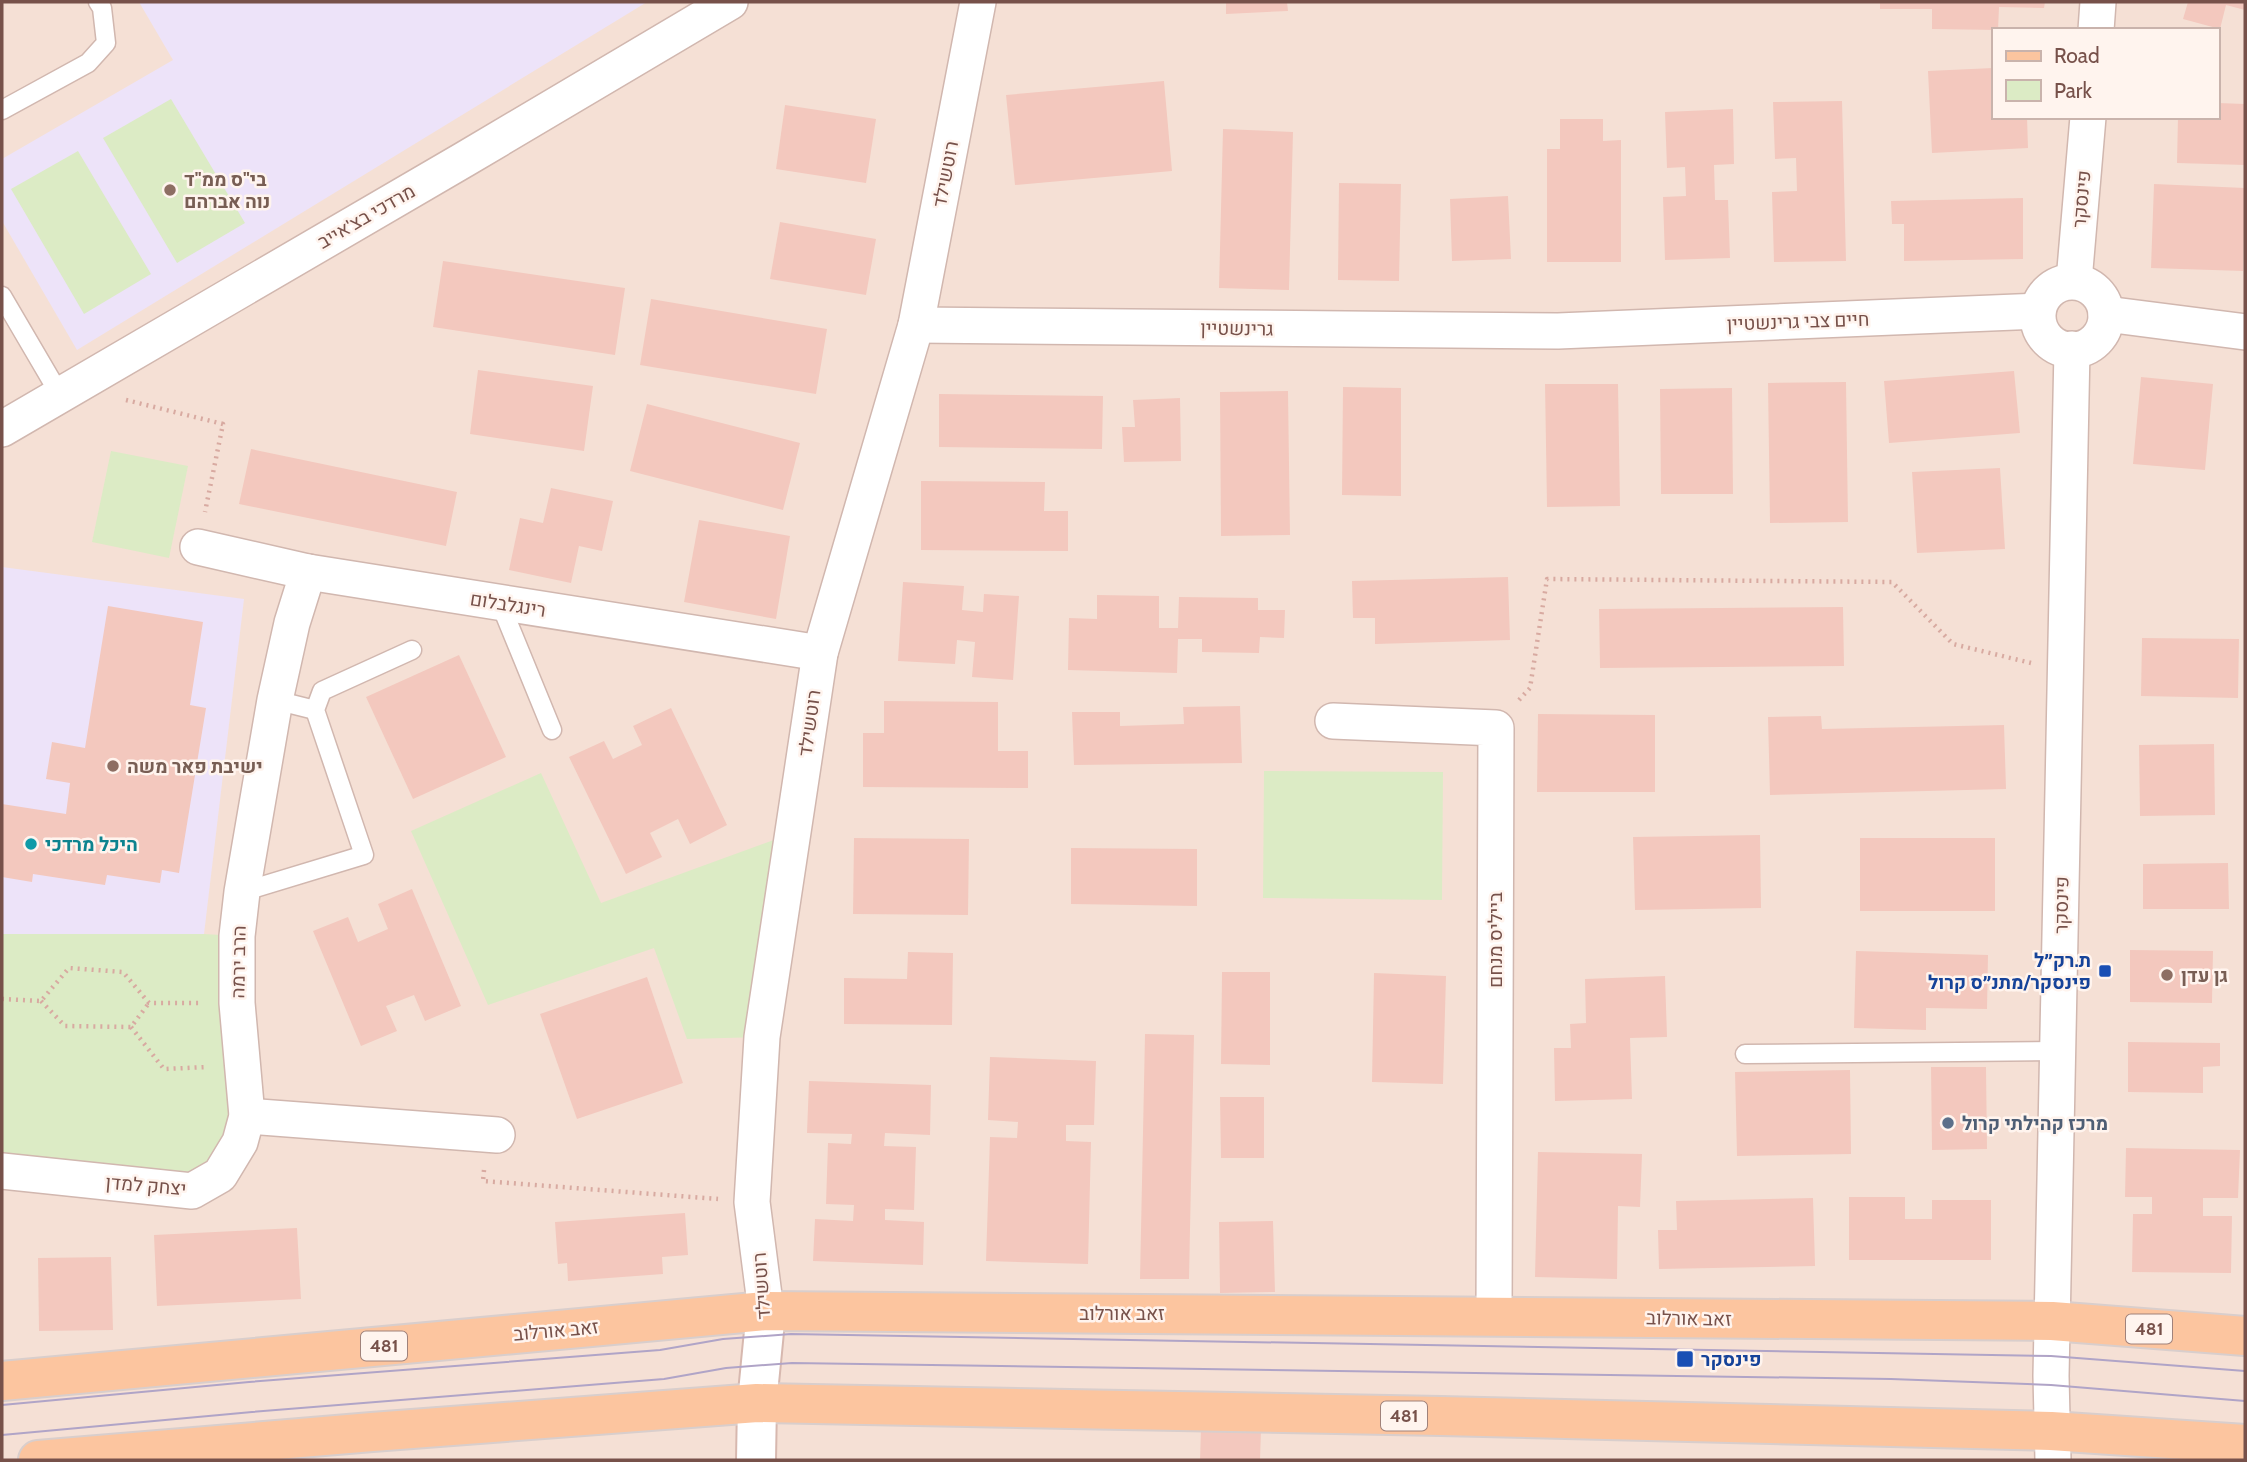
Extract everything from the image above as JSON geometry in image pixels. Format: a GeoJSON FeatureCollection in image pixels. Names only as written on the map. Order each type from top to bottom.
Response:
{"type":"FeatureCollection","features":[{"type":"Feature","properties":{"kind":"main road","name":"זאב אורלוב"},"geometry":{"type":"LineString","coordinates":[[2,1381],[766,1311],[2052,1321],[2245,1336]]}},
{"type":"Feature","properties":{"kind":"main road","name":"481"},"geometry":{"type":"LineString","coordinates":[[38,1460],[757,1403],[1441,1416],[2052,1446],[2245,1444]]}},
{"type":"Feature","properties":{"kind":"street","name":"מרדכי בצ'אייב"},"geometry":{"type":"LineString","coordinates":[[2,429],[730,2]]}},
{"type":"Feature","properties":{"kind":"street","name":"רוטשילד"},"geometry":{"type":"LineString","coordinates":[[756,1460],[757,1403],[766,1311],[752,1202],[762,1037],[820,653],[916,325],[978,2]]}},
{"type":"Feature","properties":{"kind":"street"},"geometry":{"type":"LineString","coordinates":[[2096,28],[2098,2]]}},
{"type":"Feature","properties":{"kind":"street","name":"פינסקר"},"geometry":{"type":"LineString","coordinates":[[2074,282],[2088,119]]}},
{"type":"Feature","properties":{"kind":"street"},"geometry":{"type":"LineString","coordinates":[[2074,282],[2084,284],[2105,304],[2105,325],[2092,343],[2082,348],[2061,348],[2051,342],[2039,323],[2038,311],[2041,302],[2054,287],[2074,282]]}},
{"type":"Feature","properties":{"kind":"street","name":"חיים צבי גרינשטיין"},"geometry":{"type":"LineString","coordinates":[[1558,331],[2038,311]]}},
{"type":"Feature","properties":{"kind":"street"},"geometry":{"type":"LineString","coordinates":[[2106,314],[2245,332]]}},
{"type":"Feature","properties":{"kind":"street","name":"גרינשטיין"},"geometry":{"type":"LineString","coordinates":[[916,325],[1558,331]]}},
{"type":"Feature","properties":{"kind":"street","name":"פינסקר"},"geometry":{"type":"LineString","coordinates":[[2052,1446],[2052,1321],[2072,349]]}},
{"type":"Feature","properties":{"kind":"street","name":"רינגלבלום"},"geometry":{"type":"LineString","coordinates":[[198,547],[308,572],[820,653]]}},
{"type":"Feature","properties":{"kind":"street","name":"הרב ירמה"},"geometry":{"type":"LineString","coordinates":[[247,1115],[237,1003],[237,936],[275,700],[292,623],[308,572]]}},
{"type":"Feature","properties":{"kind":"street"},"geometry":{"type":"LineString","coordinates":[[1333,721],[1496,728]]}},
{"type":"Feature","properties":{"kind":"street","name":"בייליס מנחם"},"geometry":{"type":"LineString","coordinates":[[1494,1316],[1496,728]]}},
{"type":"Feature","properties":{"kind":"street"},"geometry":{"type":"LineString","coordinates":[[247,1115],[493,1135]]}},
{"type":"Feature","properties":{"kind":"street","name":"יצחק למדן"},"geometry":{"type":"LineString","coordinates":[[2,1171],[192,1191],[220,1175],[240,1142],[247,1115]]}},
{"type":"Feature","properties":{"kind":"lane"},"geometry":{"type":"LineString","coordinates":[[2,110],[88,63],[106,43],[102,8],[98,2]]}},
{"type":"Feature","properties":{"kind":"lane"},"geometry":{"type":"LineString","coordinates":[[2,296],[67,391]]}},
{"type":"Feature","properties":{"kind":"lane"},"geometry":{"type":"LineString","coordinates":[[500,603],[552,730]]}},
{"type":"Feature","properties":{"kind":"lane"},"geometry":{"type":"LineString","coordinates":[[242,892],[364,855],[315,710],[323,691],[412,650]]}},
{"type":"Feature","properties":{"kind":"lane"},"geometry":{"type":"LineString","coordinates":[[275,700],[315,710]]}},
{"type":"Feature","properties":{"kind":"lane"},"geometry":{"type":"LineString","coordinates":[[1745,1055],[2058,1051]]}},
{"type":"Feature","properties":{"kind":"path"},"geometry":{"type":"LineString","coordinates":[[67,391],[223,424],[198,547]]}},
{"type":"Feature","properties":{"kind":"path"},"geometry":{"type":"LineString","coordinates":[[1496,728],[1530,688],[1547,579],[1892,582],[1953,644],[2066,671]]}},
{"type":"Feature","properties":{"kind":"path"},"geometry":{"type":"LineString","coordinates":[[41,1001],[69,968],[122,972],[149,1003],[237,1003]]}},
{"type":"Feature","properties":{"kind":"path"},"geometry":{"type":"LineString","coordinates":[[2,999],[41,1001],[65,1026],[131,1027]]}},
{"type":"Feature","properties":{"kind":"path"},"geometry":{"type":"LineString","coordinates":[[131,1027],[149,1003]]}},
{"type":"Feature","properties":{"kind":"path"},"geometry":{"type":"LineString","coordinates":[[131,1027],[164,1069],[242,1066]]}},
{"type":"Feature","properties":{"kind":"path"},"geometry":{"type":"LineString","coordinates":[[493,1135],[483,1181],[752,1202]]}},
{"type":"Feature","properties":{"kind":"shaded area"},"geometry":{"type":"Polygon","coordinates":[[[2,2],[2245,2],[2245,1460],[2,1460],[2,2]]]}},
{"type":"Feature","properties":{"kind":"shaded area","name":"בי\"ס ממ\"ד נוה אברהם"},"geometry":{"type":"Polygon","coordinates":[[[139,2],[647,2],[77,350],[2,221],[2,159],[173,60],[139,2]]]}},
{"type":"Feature","properties":{"kind":"shaded area","name":"ישיבת פאר משה"},"geometry":{"type":"Polygon","coordinates":[[[2,567],[244,599],[204,934],[2,934],[2,567]]]}},
{"type":"Feature","properties":{"kind":"green space"},"geometry":{"type":"Polygon","coordinates":[[[171,99],[245,223],[177,263],[103,138],[171,99]]]}},
{"type":"Feature","properties":{"kind":"green space"},"geometry":{"type":"Polygon","coordinates":[[[78,151],[151,274],[84,314],[11,189],[78,151]]]}},
{"type":"Feature","properties":{"kind":"green space"},"geometry":{"type":"Polygon","coordinates":[[[111,451],[188,466],[169,558],[92,542],[111,451]]]}},
{"type":"Feature","properties":{"kind":"green space"},"geometry":{"type":"Polygon","coordinates":[[[1264,771],[1443,772],[1442,900],[1263,898],[1264,771]]]}},
{"type":"Feature","properties":{"kind":"green space"},"geometry":{"type":"Polygon","coordinates":[[[541,773],[601,903],[793,833],[762,1037],[687,1039],[654,948],[488,1005],[411,831],[541,773]]]}},
{"type":"Feature","properties":{"kind":"green space"},"geometry":{"type":"Polygon","coordinates":[[[2,934],[237,936],[242,1066],[220,1175],[2,1171],[2,934]]]}},
{"type":"Feature","properties":{"kind":"building"},"geometry":{"type":"Polygon","coordinates":[[[1226,2],[1287,2],[1288,11],[1226,14],[1226,2]]]}},
{"type":"Feature","properties":{"kind":"building"},"geometry":{"type":"Polygon","coordinates":[[[1880,2],[2045,2],[2044,8],[1999,7],[1998,28],[1992,30],[1932,29],[1932,9],[1880,9],[1880,2]]]}},
{"type":"Feature","properties":{"kind":"building"},"geometry":{"type":"Polygon","coordinates":[[[2188,2],[2245,2],[2245,10],[2226,5],[2220,29],[2183,19],[2188,2]]]}},
{"type":"Feature","properties":{"kind":"building"},"geometry":{"type":"Polygon","coordinates":[[[1992,68],[1992,119],[2027,119],[2028,148],[1932,153],[1928,71],[1992,68]]]}},
{"type":"Feature","properties":{"kind":"building"},"geometry":{"type":"Polygon","coordinates":[[[1164,81],[1172,171],[1015,185],[1006,95],[1164,81]]]}},
{"type":"Feature","properties":{"kind":"building"},"geometry":{"type":"Polygon","coordinates":[[[1842,101],[1846,261],[1774,262],[1772,192],[1797,191],[1796,158],[1775,159],[1773,102],[1842,101]]]}},
{"type":"Feature","properties":{"kind":"building"},"geometry":{"type":"Polygon","coordinates":[[[2219,103],[2245,104],[2245,165],[2177,163],[2178,119],[2219,119],[2219,103]]]}},
{"type":"Feature","properties":{"kind":"building"},"geometry":{"type":"Polygon","coordinates":[[[785,105],[876,119],[866,183],[776,169],[785,105]]]}},
{"type":"Feature","properties":{"kind":"building"},"geometry":{"type":"Polygon","coordinates":[[[1733,109],[1734,164],[1714,165],[1715,200],[1728,200],[1730,258],[1665,260],[1663,197],[1686,196],[1685,167],[1667,168],[1665,112],[1733,109]]]}},
{"type":"Feature","properties":{"kind":"building"},"geometry":{"type":"Polygon","coordinates":[[[1560,119],[1603,119],[1603,141],[1621,140],[1621,262],[1547,262],[1547,149],[1560,149],[1560,119]]]}},
{"type":"Feature","properties":{"kind":"building"},"geometry":{"type":"Polygon","coordinates":[[[1223,129],[1293,132],[1289,290],[1219,288],[1223,129]]]}},
{"type":"Feature","properties":{"kind":"building"},"geometry":{"type":"Polygon","coordinates":[[[1339,183],[1401,184],[1399,281],[1338,280],[1339,183]]]}},
{"type":"Feature","properties":{"kind":"building"},"geometry":{"type":"Polygon","coordinates":[[[2154,184],[2245,188],[2243,271],[2151,268],[2154,184]]]}},
{"type":"Feature","properties":{"kind":"building"},"geometry":{"type":"Polygon","coordinates":[[[1508,196],[1511,259],[1452,261],[1450,199],[1508,196]]]}},
{"type":"Feature","properties":{"kind":"building"},"geometry":{"type":"Polygon","coordinates":[[[2023,198],[2023,259],[1904,261],[1904,224],[1892,224],[1891,201],[2023,198]]]}},
{"type":"Feature","properties":{"kind":"building"},"geometry":{"type":"Polygon","coordinates":[[[780,222],[876,239],[866,295],[770,279],[780,222]]]}},
{"type":"Feature","properties":{"kind":"building"},"geometry":{"type":"Polygon","coordinates":[[[443,261],[625,288],[615,355],[433,327],[443,261]]]}},
{"type":"Feature","properties":{"kind":"building"},"geometry":{"type":"Polygon","coordinates":[[[651,299],[827,329],[816,394],[640,365],[651,299]]]}},
{"type":"Feature","properties":{"kind":"building"},"geometry":{"type":"Polygon","coordinates":[[[478,370],[593,386],[584,451],[470,434],[478,370]]]}},
{"type":"Feature","properties":{"kind":"building"},"geometry":{"type":"Polygon","coordinates":[[[2014,371],[2020,433],[1889,443],[1884,381],[2014,371]]]}},
{"type":"Feature","properties":{"kind":"building"},"geometry":{"type":"Polygon","coordinates":[[[2141,377],[2213,384],[2205,470],[2133,464],[2141,377]]]}},
{"type":"Feature","properties":{"kind":"building"},"geometry":{"type":"Polygon","coordinates":[[[1846,382],[1848,522],[1770,523],[1768,383],[1846,382]]]}},
{"type":"Feature","properties":{"kind":"building"},"geometry":{"type":"Polygon","coordinates":[[[1545,384],[1618,384],[1620,506],[1547,507],[1545,384]]]}},
{"type":"Feature","properties":{"kind":"building"},"geometry":{"type":"Polygon","coordinates":[[[1343,387],[1401,388],[1401,496],[1342,495],[1343,387]]]}},
{"type":"Feature","properties":{"kind":"building"},"geometry":{"type":"Polygon","coordinates":[[[1732,388],[1733,494],[1661,494],[1660,389],[1732,388]]]}},
{"type":"Feature","properties":{"kind":"building"},"geometry":{"type":"Polygon","coordinates":[[[1288,391],[1290,535],[1221,536],[1220,392],[1288,391]]]}},
{"type":"Feature","properties":{"kind":"building"},"geometry":{"type":"Polygon","coordinates":[[[939,394],[1103,396],[1102,449],[939,447],[939,394]]]}},
{"type":"Feature","properties":{"kind":"building"},"geometry":{"type":"Polygon","coordinates":[[[1180,398],[1181,461],[1124,462],[1122,427],[1135,427],[1133,400],[1180,398]]]}},
{"type":"Feature","properties":{"kind":"building"},"geometry":{"type":"Polygon","coordinates":[[[647,404],[800,443],[783,510],[630,471],[647,404]]]}},
{"type":"Feature","properties":{"kind":"building"},"geometry":{"type":"Polygon","coordinates":[[[251,449],[457,492],[446,546],[239,504],[251,449]]]}},
{"type":"Feature","properties":{"kind":"building"},"geometry":{"type":"Polygon","coordinates":[[[2000,468],[2005,549],[1917,553],[1912,472],[2000,468]]]}},
{"type":"Feature","properties":{"kind":"building"},"geometry":{"type":"Polygon","coordinates":[[[921,481],[1045,482],[1044,511],[1068,511],[1068,551],[921,550],[921,481]]]}},
{"type":"Feature","properties":{"kind":"building"},"geometry":{"type":"Polygon","coordinates":[[[551,488],[613,501],[602,551],[579,546],[571,583],[509,570],[520,518],[543,523],[551,488]]]}},
{"type":"Feature","properties":{"kind":"building"},"geometry":{"type":"Polygon","coordinates":[[[699,520],[790,536],[776,619],[684,602],[699,520]]]}},
{"type":"Feature","properties":{"kind":"building"},"geometry":{"type":"Polygon","coordinates":[[[1508,577],[1510,640],[1375,644],[1375,618],[1353,618],[1352,581],[1508,577]]]}},
{"type":"Feature","properties":{"kind":"building"},"geometry":{"type":"Polygon","coordinates":[[[903,582],[964,586],[962,610],[983,612],[984,594],[1019,596],[1013,680],[972,677],[975,642],[957,640],[955,664],[898,661],[903,582]]]}},
{"type":"Feature","properties":{"kind":"building"},"geometry":{"type":"Polygon","coordinates":[[[1097,595],[1159,596],[1159,628],[1178,628],[1179,597],[1258,598],[1258,610],[1285,610],[1284,638],[1260,637],[1259,653],[1202,652],[1202,639],[1178,639],[1177,673],[1068,670],[1069,618],[1097,619],[1097,595]]]}},
{"type":"Feature","properties":{"kind":"building"},"geometry":{"type":"Polygon","coordinates":[[[108,606],[203,622],[190,705],[206,708],[179,873],[162,870],[160,883],[107,875],[105,885],[33,874],[32,882],[2,877],[2,804],[66,814],[70,783],[46,779],[52,742],[85,748],[108,606]]]}},
{"type":"Feature","properties":{"kind":"building"},"geometry":{"type":"Polygon","coordinates":[[[1843,607],[1844,666],[1600,668],[1599,609],[1843,607]]]}},
{"type":"Feature","properties":{"kind":"building"},"geometry":{"type":"Polygon","coordinates":[[[2142,638],[2239,639],[2238,698],[2141,696],[2142,638]]]}},
{"type":"Feature","properties":{"kind":"building"},"geometry":{"type":"Polygon","coordinates":[[[459,655],[506,757],[413,799],[366,697],[459,655]]]}},
{"type":"Feature","properties":{"kind":"building"},"geometry":{"type":"Polygon","coordinates":[[[884,701],[998,702],[998,751],[1028,751],[1028,788],[863,787],[863,733],[884,733],[884,701]]]}},
{"type":"Feature","properties":{"kind":"building"},"geometry":{"type":"Polygon","coordinates":[[[1240,706],[1242,763],[1074,765],[1072,712],[1120,712],[1120,726],[1184,724],[1183,707],[1240,706]]]}},
{"type":"Feature","properties":{"kind":"building"},"geometry":{"type":"Polygon","coordinates":[[[671,708],[727,825],[690,844],[678,819],[650,833],[662,857],[626,874],[569,757],[604,741],[613,759],[642,745],[633,726],[671,708]]]}},
{"type":"Feature","properties":{"kind":"building"},"geometry":{"type":"Polygon","coordinates":[[[1538,714],[1655,715],[1655,792],[1537,792],[1538,714]]]}},
{"type":"Feature","properties":{"kind":"building"},"geometry":{"type":"Polygon","coordinates":[[[1821,716],[1822,729],[2004,725],[2006,789],[1770,795],[1768,717],[1821,716]]]}},
{"type":"Feature","properties":{"kind":"building"},"geometry":{"type":"Polygon","coordinates":[[[2214,744],[2215,815],[2140,816],[2139,745],[2214,744]]]}},
{"type":"Feature","properties":{"kind":"building"},"geometry":{"type":"Polygon","coordinates":[[[1760,835],[1761,908],[1635,910],[1633,837],[1760,835]]]}},
{"type":"Feature","properties":{"kind":"building"},"geometry":{"type":"Polygon","coordinates":[[[854,838],[969,839],[968,915],[853,914],[854,838]]]}},
{"type":"Feature","properties":{"kind":"building"},"geometry":{"type":"Polygon","coordinates":[[[1860,838],[1995,838],[1995,911],[1860,911],[1860,838]]]}},
{"type":"Feature","properties":{"kind":"building"},"geometry":{"type":"Polygon","coordinates":[[[1071,848],[1197,849],[1197,906],[1071,904],[1071,848]]]}},
{"type":"Feature","properties":{"kind":"building"},"geometry":{"type":"Polygon","coordinates":[[[2228,863],[2229,909],[2143,909],[2143,864],[2228,863]]]}},
{"type":"Feature","properties":{"kind":"building"},"geometry":{"type":"Polygon","coordinates":[[[412,889],[461,1006],[425,1021],[414,995],[386,1006],[397,1031],[361,1046],[313,931],[348,917],[358,942],[388,929],[378,904],[412,889]]]}},
{"type":"Feature","properties":{"kind":"building"},"geometry":{"type":"Polygon","coordinates":[[[2130,950],[2213,951],[2212,1003],[2130,1002],[2130,950]]]}},
{"type":"Feature","properties":{"kind":"building"},"geometry":{"type":"Polygon","coordinates":[[[1856,951],[1988,955],[1987,1009],[1926,1008],[1926,1030],[1854,1028],[1856,951]]]}},
{"type":"Feature","properties":{"kind":"building"},"geometry":{"type":"Polygon","coordinates":[[[908,952],[953,953],[952,1025],[844,1024],[844,978],[907,979],[908,952]]]}},
{"type":"Feature","properties":{"kind":"building"},"geometry":{"type":"Polygon","coordinates":[[[1222,972],[1270,972],[1270,1065],[1221,1064],[1222,972]]]}},
{"type":"Feature","properties":{"kind":"building"},"geometry":{"type":"Polygon","coordinates":[[[1374,973],[1446,976],[1443,1084],[1372,1082],[1374,973]]]}},
{"type":"Feature","properties":{"kind":"building"},"geometry":{"type":"Polygon","coordinates":[[[1665,976],[1667,1037],[1630,1038],[1632,1099],[1555,1101],[1554,1048],[1571,1048],[1570,1024],[1586,1023],[1585,979],[1665,976]]]}},
{"type":"Feature","properties":{"kind":"building"},"geometry":{"type":"Polygon","coordinates":[[[647,977],[683,1083],[577,1119],[540,1014],[647,977]]]}},
{"type":"Feature","properties":{"kind":"building"},"geometry":{"type":"Polygon","coordinates":[[[1145,1034],[1194,1035],[1189,1279],[1140,1279],[1145,1034]]]}},
{"type":"Feature","properties":{"kind":"building"},"geometry":{"type":"Polygon","coordinates":[[[2128,1042],[2220,1043],[2220,1066],[2203,1067],[2203,1093],[2128,1092],[2128,1042]]]}},
{"type":"Feature","properties":{"kind":"building"},"geometry":{"type":"Polygon","coordinates":[[[990,1057],[1096,1061],[1094,1125],[1066,1125],[1066,1141],[1091,1142],[1088,1264],[986,1261],[990,1137],[1017,1138],[1018,1122],[988,1120],[990,1057]]]}},
{"type":"Feature","properties":{"kind":"building"},"geometry":{"type":"Polygon","coordinates":[[[1931,1067],[1986,1067],[1987,1149],[1932,1150],[1931,1067]]]}},
{"type":"Feature","properties":{"kind":"building"},"geometry":{"type":"Polygon","coordinates":[[[1850,1070],[1851,1154],[1737,1156],[1735,1072],[1850,1070]]]}},
{"type":"Feature","properties":{"kind":"building"},"geometry":{"type":"Polygon","coordinates":[[[809,1081],[931,1085],[930,1135],[885,1133],[884,1146],[916,1147],[914,1210],[885,1209],[885,1220],[924,1222],[923,1265],[813,1261],[815,1219],[853,1221],[854,1205],[826,1204],[828,1143],[851,1144],[852,1134],[807,1133],[809,1081]]]}},
{"type":"Feature","properties":{"kind":"building"},"geometry":{"type":"Polygon","coordinates":[[[1220,1097],[1264,1097],[1264,1158],[1221,1158],[1220,1097]]]}},
{"type":"Feature","properties":{"kind":"building"},"geometry":{"type":"Polygon","coordinates":[[[2126,1148],[2240,1150],[2238,1198],[2203,1198],[2203,1216],[2232,1216],[2231,1273],[2132,1272],[2133,1214],[2152,1214],[2152,1197],[2125,1197],[2126,1148]]]}},
{"type":"Feature","properties":{"kind":"building"},"geometry":{"type":"Polygon","coordinates":[[[1538,1152],[1642,1154],[1640,1207],[1618,1206],[1617,1279],[1535,1277],[1538,1152]]]}},
{"type":"Feature","properties":{"kind":"building"},"geometry":{"type":"Polygon","coordinates":[[[1849,1197],[1905,1197],[1905,1219],[1932,1219],[1932,1200],[1991,1200],[1991,1260],[1849,1260],[1849,1197]]]}},
{"type":"Feature","properties":{"kind":"building"},"geometry":{"type":"Polygon","coordinates":[[[1813,1198],[1815,1266],[1659,1269],[1658,1230],[1677,1230],[1676,1201],[1813,1198]]]}},
{"type":"Feature","properties":{"kind":"building"},"geometry":{"type":"Polygon","coordinates":[[[685,1213],[688,1255],[662,1257],[663,1274],[568,1281],[567,1263],[558,1264],[555,1222],[685,1213]]]}},
{"type":"Feature","properties":{"kind":"building"},"geometry":{"type":"Polygon","coordinates":[[[1273,1221],[1275,1292],[1220,1293],[1219,1222],[1273,1221]]]}},
{"type":"Feature","properties":{"kind":"building"},"geometry":{"type":"Polygon","coordinates":[[[297,1228],[301,1299],[157,1306],[154,1235],[297,1228]]]}},
{"type":"Feature","properties":{"kind":"building"},"geometry":{"type":"Polygon","coordinates":[[[111,1257],[113,1330],[39,1331],[38,1258],[111,1257]]]}},
{"type":"Feature","properties":{"kind":"building"},"geometry":{"type":"Polygon","coordinates":[[[1201,1429],[1261,1430],[1260,1460],[1200,1460],[1201,1429]]]}},
{"type":"Feature","properties":{"kind":"tram line"},"geometry":{"type":"LineString","coordinates":[[2,1405],[249,1382],[660,1350],[723,1339],[791,1334],[2051,1356],[2245,1371]]}},
{"type":"Feature","properties":{"kind":"tram line"},"geometry":{"type":"LineString","coordinates":[[2,1435],[664,1379],[726,1368],[792,1363],[1891,1379],[2051,1385],[2245,1401]]}},
{"type":"Feature","properties":{"kind":"place","name":"בי\"ס ממ\"ד נוה אברהם"},"geometry":{"type":"Point","coordinates":[170,190]}},
{"type":"Feature","properties":{"kind":"place","name":"ישיבת פאר משה"},"geometry":{"type":"Point","coordinates":[113,766]}},
{"type":"Feature","properties":{"kind":"place","name":"היכל מרדכי"},"geometry":{"type":"Point","coordinates":[31,844]}},
{"type":"Feature","properties":{"kind":"place","name":"ת.רק״ל פינסקר/מתנ״ס קרול"},"geometry":{"type":"Point","coordinates":[2105,971]}},
{"type":"Feature","properties":{"kind":"place","name":"גן עדן"},"geometry":{"type":"Point","coordinates":[2167,975]}},
{"type":"Feature","properties":{"kind":"place","name":"מרכז קהילתי קרול"},"geometry":{"type":"Point","coordinates":[1948,1123]}},
{"type":"Feature","properties":{"kind":"place","name":"פינסקר"},"geometry":{"type":"Point","coordinates":[1685,1359]}}]}
